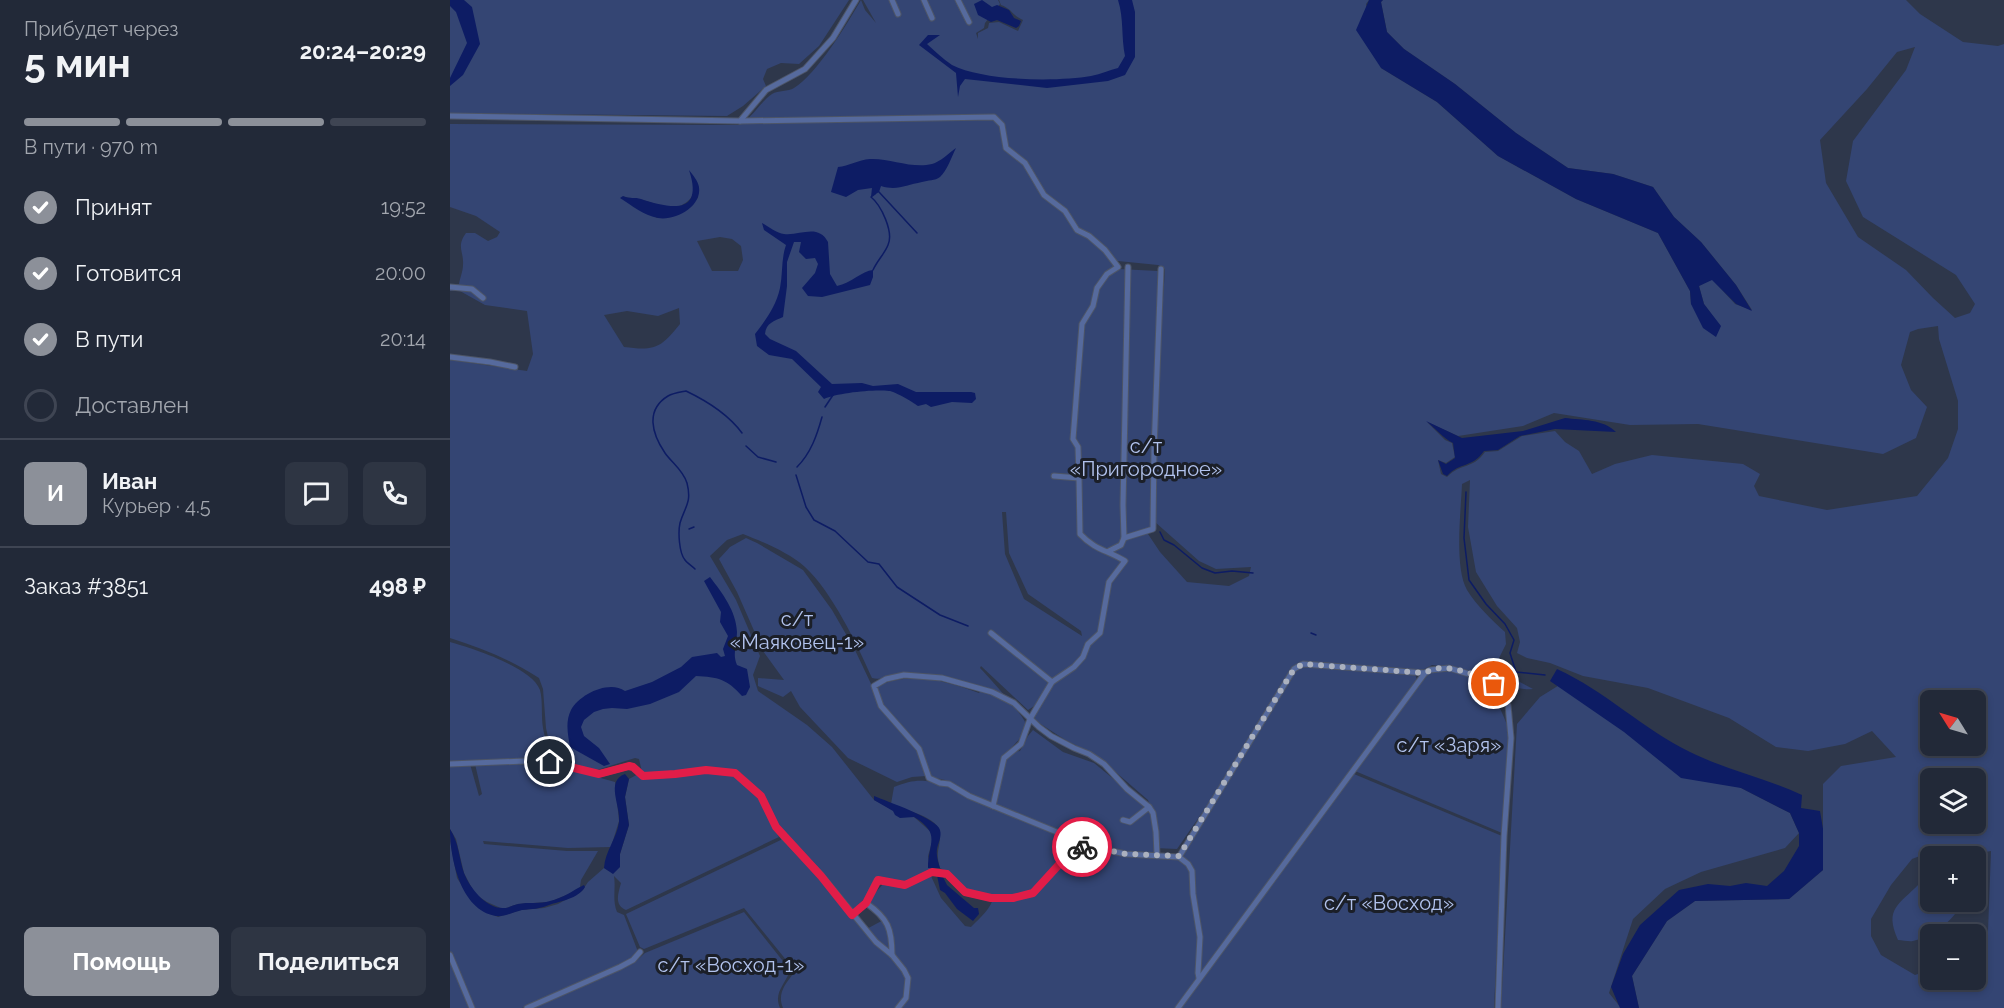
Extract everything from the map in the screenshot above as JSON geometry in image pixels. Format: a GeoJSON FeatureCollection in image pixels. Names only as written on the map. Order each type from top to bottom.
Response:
{"type":"FeatureCollection","features":[{"type":"Feature","properties":{"kind":"street"},"geometry":{"type":"LineString","coordinates":[[740,121],[766,90],[805,69],[833,38],[856,0]]}},
{"type":"Feature","properties":{"kind":"street"},"geometry":{"type":"LineString","coordinates":[[892,0],[898,14]]}},
{"type":"Feature","properties":{"kind":"street"},"geometry":{"type":"LineString","coordinates":[[924,0],[932,18]]}},
{"type":"Feature","properties":{"kind":"street"},"geometry":{"type":"LineString","coordinates":[[958,0],[969,22]]}},
{"type":"Feature","properties":{"kind":"street"},"geometry":{"type":"LineString","coordinates":[[450,116],[740,121],[994,117],[1002,125],[1006,148],[1025,162],[1044,195],[1065,212],[1077,230],[1089,236],[1105,250],[1118,267],[1107,274],[1097,288],[1093,306],[1082,324],[1073,439],[1078,447],[1080,534],[1098,549],[1109,551],[1125,561],[1109,582],[1100,633],[1088,644],[1083,657],[1074,667],[1052,682],[1030,719],[1021,744],[1005,758],[993,806]]}},
{"type":"Feature","properties":{"kind":"street"},"geometry":{"type":"LineString","coordinates":[[1109,551],[1121,545],[1124,538],[1128,267]]}},
{"type":"Feature","properties":{"kind":"street"},"geometry":{"type":"LineString","coordinates":[[1124,538],[1153,529],[1161,269]]}},
{"type":"Feature","properties":{"kind":"street"},"geometry":{"type":"LineString","coordinates":[[450,287],[472,289],[483,298]]}},
{"type":"Feature","properties":{"kind":"street"},"geometry":{"type":"LineString","coordinates":[[450,357],[515,368]]}},
{"type":"Feature","properties":{"kind":"street"},"geometry":{"type":"LineString","coordinates":[[1054,476],[1079,478]]}},
{"type":"Feature","properties":{"kind":"street"},"geometry":{"type":"LineString","coordinates":[[991,633],[1052,682]]}},
{"type":"Feature","properties":{"kind":"street"},"geometry":{"type":"LineString","coordinates":[[1179,856],[1294,669],[1303,664],[1425,673]]}},
{"type":"Feature","properties":{"kind":"street"},"geometry":{"type":"LineString","coordinates":[[1178,1008],[1425,673],[1430,670],[1449,668],[1489,680],[1508,705],[1511,738],[1498,1008]]}},
{"type":"Feature","properties":{"kind":"street"},"geometry":{"type":"LineString","coordinates":[[1157,855],[1156,831],[1153,813],[1149,807],[1127,789],[1104,764],[1089,754],[1051,736],[1014,703],[993,693],[942,678],[904,675],[886,679],[874,686],[881,706],[919,749],[929,778],[949,784],[969,796],[1064,835],[1075,847],[1097,848],[1126,854],[1179,856],[1188,864],[1192,871],[1200,937],[1199,978]]}},
{"type":"Feature","properties":{"kind":"street"},"geometry":{"type":"LineString","coordinates":[[450,764],[550,762],[599,774],[629,766],[643,776],[706,770],[735,773],[761,796],[776,827],[821,876],[876,942],[892,955],[908,978],[906,998],[898,1008]]}},
{"type":"Feature","properties":{"kind":"street"},"geometry":{"type":"LineString","coordinates":[[1123,820],[1130,822],[1149,807]]}},
{"type":"Feature","properties":{"kind":"street"},"geometry":{"type":"LineString","coordinates":[[852,915],[866,903],[878,880],[905,885],[932,872],[947,874],[965,892],[976,896],[1013,898],[1033,893],[1075,847]]}},
{"type":"Feature","properties":{"kind":"street"},"geometry":{"type":"LineString","coordinates":[[866,903],[882,916],[887,924],[892,941],[892,955]]}},
{"type":"Feature","properties":{"kind":"street"},"geometry":{"type":"LineString","coordinates":[[527,1008],[620,967],[633,960],[640,952]]}},
{"type":"Feature","properties":{"kind":"street"},"geometry":{"type":"LineString","coordinates":[[450,955],[472,1008]]}},
{"type":"Feature","properties":{"kind":"green space"},"geometry":{"type":"Polygon","coordinates":[[[450,0],[849,0],[819,46],[799,64],[781,63],[767,69],[763,79],[766,86],[743,106],[727,116],[450,113],[450,0]]]}},
{"type":"Feature","properties":{"kind":"green space"},"geometry":{"type":"Polygon","coordinates":[[[861,0],[865,10],[876,23],[863,0],[998,0],[1000,4],[985,23],[984,28],[976,33],[978,39],[978,33],[988,28],[989,23],[999,22],[1018,31],[1023,20],[1001,5],[999,0],[1369,0],[1366,4],[1381,68],[1437,102],[1498,156],[1576,199],[1658,233],[1690,291],[1691,304],[1720,326],[1704,304],[1699,286],[1712,279],[1735,304],[1752,310],[1736,285],[1701,242],[1674,217],[1653,187],[1613,174],[1568,168],[1516,133],[1455,84],[1404,49],[1387,32],[1381,2],[1383,0],[1906,0],[1920,14],[1963,42],[1998,46],[2004,44],[2004,1008],[1639,1008],[1632,976],[1667,921],[1695,901],[1789,899],[1823,870],[1823,784],[1841,766],[1896,757],[1872,731],[1845,744],[1808,751],[1776,747],[1729,718],[1648,688],[1583,676],[1517,653],[1520,642],[1517,628],[1497,606],[1476,572],[1468,527],[1470,480],[1462,484],[1459,553],[1463,580],[1475,602],[1505,632],[1506,644],[1499,658],[1514,679],[1533,689],[1514,687],[1488,670],[1482,675],[1432,665],[1415,674],[1417,680],[1175,1008],[783,1008],[781,994],[794,973],[791,966],[744,908],[644,949],[640,947],[626,914],[787,837],[777,826],[763,795],[741,773],[738,778],[759,797],[779,837],[626,910],[618,902],[621,883],[614,876],[614,898],[617,912],[624,915],[638,952],[632,959],[522,1008],[475,1008],[450,951],[450,841],[457,878],[471,900],[488,913],[498,917],[521,910],[558,904],[582,891],[588,882],[604,868],[609,871],[620,867],[620,854],[629,825],[625,797],[629,779],[642,772],[639,759],[635,758],[597,770],[553,760],[546,728],[543,689],[539,678],[496,655],[450,638],[450,360],[527,371],[533,354],[527,311],[485,305],[460,291],[450,291],[450,286],[459,284],[463,270],[461,246],[466,233],[475,233],[488,241],[497,237],[500,232],[476,216],[450,207],[450,124],[738,125],[772,94],[792,89],[803,81],[831,48],[861,0]],[[1915,47],[1897,52],[1820,140],[1826,183],[1858,237],[1906,270],[1955,318],[1970,313],[1975,304],[1956,275],[1863,217],[1846,181],[1853,141],[1906,70],[1915,47]],[[694,185],[690,199],[674,207],[623,196],[657,218],[698,198],[694,185]],[[720,237],[697,241],[712,271],[738,271],[743,260],[741,246],[732,239],[720,237]],[[1118,261],[1119,269],[1158,271],[1157,309],[1162,314],[1165,269],[1158,265],[1118,261]],[[679,308],[658,316],[627,311],[604,315],[624,347],[657,346],[668,338],[680,324],[679,308]],[[1938,326],[1910,332],[1901,365],[1911,390],[1927,407],[1916,438],[1883,454],[1698,424],[1630,425],[1554,413],[1523,426],[1458,436],[1427,422],[1445,440],[1452,443],[1455,457],[1446,463],[1438,460],[1441,474],[1447,477],[1457,469],[1476,461],[1485,452],[1498,451],[1522,436],[1555,431],[1565,442],[1579,451],[1592,474],[1615,464],[1652,455],[1743,464],[1760,474],[1754,486],[1759,496],[1827,510],[1917,496],[1948,458],[1958,429],[1958,401],[1939,339],[1938,326]],[[1002,512],[1005,554],[1024,599],[1082,636],[1081,631],[1028,594],[1009,553],[1006,512],[1002,512]],[[1155,522],[1148,534],[1160,552],[1187,582],[1229,586],[1249,576],[1251,567],[1216,569],[1199,561],[1155,522]],[[743,534],[727,540],[710,556],[736,600],[760,656],[753,675],[758,691],[807,725],[832,747],[874,800],[906,817],[914,817],[932,833],[933,839],[928,856],[931,876],[941,898],[965,926],[971,927],[988,908],[994,895],[970,891],[940,868],[939,828],[921,815],[891,804],[894,787],[907,782],[919,781],[944,785],[945,780],[931,777],[921,748],[893,717],[919,751],[926,776],[912,777],[897,782],[848,758],[800,707],[791,691],[783,697],[758,686],[758,678],[784,680],[763,651],[737,592],[719,559],[730,547],[746,538],[803,570],[832,610],[873,688],[900,679],[913,678],[939,681],[979,693],[982,687],[946,677],[918,673],[872,678],[834,604],[805,567],[767,544],[743,534]],[[981,666],[980,668],[1025,722],[1022,735],[1007,753],[1020,751],[1033,730],[1063,752],[1094,763],[1149,803],[1096,755],[1067,741],[1033,717],[1045,699],[1028,710],[981,666]],[[1204,810],[1177,849],[1155,848],[1155,857],[1179,859],[1208,812],[1204,810]],[[875,877],[866,897],[850,914],[863,931],[887,918],[869,903],[872,896],[887,880],[875,877]]]}},
{"type":"Feature","properties":{"kind":"green space"},"geometry":{"type":"Polygon","coordinates":[[[450,642],[514,666],[535,682],[541,694],[542,723],[548,760],[450,762],[450,642]]]}},
{"type":"Feature","properties":{"kind":"green space","name":"с/т «Заря»"},"geometry":{"type":"Polygon","coordinates":[[[1449,670],[1489,683],[1509,729],[1502,833],[1355,771],[1427,673],[1449,670]]]}},
{"type":"Feature","properties":{"kind":"green space"},"geometry":{"type":"Polygon","coordinates":[[[1561,684],[1741,788],[1790,813],[1799,833],[1785,848],[1701,872],[1665,889],[1633,919],[1609,993],[1621,1008],[1501,1008],[1517,724],[1540,697],[1561,684]]]}},
{"type":"Feature","properties":{"kind":"green space"},"geometry":{"type":"Polygon","coordinates":[[[470,764],[479,796],[482,794],[475,764],[550,764],[615,782],[619,821],[611,847],[568,848],[483,841],[484,844],[567,851],[598,851],[581,880],[580,887],[549,902],[518,904],[503,909],[475,894],[464,873],[456,839],[450,829],[450,765],[470,764]]]}},
{"type":"Feature","properties":{"kind":"green space","name":"с/т «Восход»"},"geometry":{"type":"Polygon","coordinates":[[[1354,774],[1502,836],[1494,1008],[1180,1008],[1354,774]]]}},
{"type":"Feature","properties":{"kind":"green space"},"geometry":{"type":"Polygon","coordinates":[[[1920,883],[1920,912],[1956,912],[1944,924],[1920,924],[1920,939],[1898,940],[1894,929],[1893,914],[1900,903],[1920,883]]]}},
{"type":"Feature","properties":{"kind":"green space","name":"с/т «Восход-1»"},"geometry":{"type":"Polygon","coordinates":[[[744,912],[790,970],[779,993],[780,1008],[531,1008],[635,962],[645,953],[744,912]]]}},
{"type":"Feature","properties":{"kind":"green space"},"geometry":{"type":"Polygon","coordinates":[[[450,960],[470,1008],[450,1008],[450,960]]]}},
{"type":"Feature","properties":{"kind":"shaded area"},"geometry":{"type":"Polygon","coordinates":[[[450,0],[464,0],[472,7],[480,44],[463,75],[450,86],[450,78],[467,43],[456,12],[450,6],[450,0]]]}},
{"type":"Feature","properties":{"kind":"shaded area"},"geometry":{"type":"Polygon","coordinates":[[[982,0],[992,7],[997,5],[1009,10],[1014,18],[1021,21],[1019,26],[1016,28],[997,20],[991,22],[978,15],[974,4],[982,0]]]}},
{"type":"Feature","properties":{"kind":"shaded area"},"geometry":{"type":"Polygon","coordinates":[[[1118,0],[1132,0],[1135,12],[1135,57],[1125,75],[1108,81],[1047,88],[965,79],[960,86],[958,97],[956,73],[919,45],[928,35],[940,35],[927,44],[952,65],[982,74],[1020,79],[1059,79],[1095,75],[1118,68],[1125,56],[1118,0]]]}},
{"type":"Feature","properties":{"kind":"shaded area"},"geometry":{"type":"Polygon","coordinates":[[[1369,0],[1383,0],[1381,2],[1387,32],[1404,49],[1455,84],[1516,133],[1568,168],[1613,174],[1653,187],[1674,217],[1701,242],[1736,285],[1752,311],[1736,304],[1712,280],[1699,286],[1704,304],[1721,326],[1716,337],[1703,328],[1691,304],[1690,291],[1658,233],[1576,199],[1498,156],[1437,102],[1381,68],[1356,30],[1369,0]]]}},
{"type":"Feature","properties":{"kind":"shaded area"},"geometry":{"type":"Polygon","coordinates":[[[956,148],[945,171],[936,179],[897,188],[881,186],[879,192],[871,197],[872,188],[858,190],[846,197],[831,192],[838,167],[870,159],[917,165],[932,164],[956,148]]]}},
{"type":"Feature","properties":{"kind":"shaded area"},"geometry":{"type":"Polygon","coordinates":[[[689,170],[698,183],[699,194],[692,206],[679,215],[665,218],[653,217],[620,198],[623,196],[663,205],[682,205],[688,202],[692,195],[689,170]]]}},
{"type":"Feature","properties":{"kind":"shaded area"},"geometry":{"type":"Polygon","coordinates":[[[762,223],[784,234],[814,232],[824,236],[828,242],[830,274],[837,286],[873,270],[870,285],[822,297],[808,296],[802,288],[815,273],[818,264],[815,258],[806,259],[799,252],[801,242],[794,242],[787,262],[783,317],[767,327],[765,334],[770,339],[796,351],[832,384],[862,383],[873,386],[898,384],[916,392],[971,392],[975,393],[976,399],[972,403],[952,402],[931,407],[926,404],[918,406],[889,391],[865,391],[824,399],[818,392],[821,387],[792,359],[769,355],[757,346],[755,334],[778,295],[786,245],[764,230],[762,223]]]}},
{"type":"Feature","properties":{"kind":"shaded area"},"geometry":{"type":"Polygon","coordinates":[[[1565,418],[1599,422],[1616,432],[1555,429],[1520,436],[1498,450],[1484,451],[1475,460],[1457,468],[1447,476],[1443,474],[1438,460],[1446,464],[1455,458],[1453,443],[1426,421],[1462,438],[1523,431],[1565,418]]]}},
{"type":"Feature","properties":{"kind":"shaded area"},"geometry":{"type":"Polygon","coordinates":[[[710,577],[724,596],[734,617],[737,632],[735,657],[737,665],[747,669],[750,687],[746,695],[742,696],[722,680],[696,676],[679,692],[650,704],[627,709],[603,709],[594,712],[584,720],[581,727],[584,736],[599,748],[610,764],[604,766],[570,747],[569,715],[575,704],[588,694],[611,687],[625,691],[652,682],[681,667],[692,657],[717,653],[721,657],[725,656],[723,649],[728,636],[720,622],[721,612],[704,581],[710,577]]]}},
{"type":"Feature","properties":{"kind":"shaded area"},"geometry":{"type":"Polygon","coordinates":[[[1557,669],[1591,688],[1673,743],[1704,758],[1802,795],[1801,808],[1820,811],[1823,829],[1823,870],[1789,899],[1695,901],[1667,921],[1632,976],[1639,1008],[1620,1008],[1611,987],[1623,954],[1640,925],[1679,890],[1708,884],[1730,886],[1746,883],[1767,886],[1784,871],[1799,846],[1799,833],[1790,813],[1741,788],[1681,778],[1624,732],[1550,681],[1557,669]]]}},
{"type":"Feature","properties":{"kind":"shaded area"},"geometry":{"type":"Polygon","coordinates":[[[625,774],[629,779],[625,797],[629,825],[620,854],[620,867],[613,874],[604,868],[606,856],[619,822],[615,795],[616,782],[625,774]]]}},
{"type":"Feature","properties":{"kind":"shaded area"},"geometry":{"type":"Polygon","coordinates":[[[874,796],[921,816],[937,826],[940,830],[937,858],[940,868],[928,868],[932,840],[931,834],[923,823],[914,817],[900,818],[874,800],[874,796]]]}},
{"type":"Feature","properties":{"kind":"shaded area"},"geometry":{"type":"Polygon","coordinates":[[[450,829],[467,879],[475,891],[491,905],[504,908],[522,903],[546,902],[584,885],[585,887],[573,897],[542,907],[499,916],[484,912],[474,904],[460,881],[452,854],[450,829]]]}},
{"type":"Feature","properties":{"kind":"shaded area"},"geometry":{"type":"Polygon","coordinates":[[[937,875],[943,877],[947,885],[974,908],[978,908],[979,914],[973,921],[957,909],[940,890],[937,875]]]}},
{"type":"Feature","properties":{"kind":"waterway"},"geometry":{"type":"LineString","coordinates":[[879,192],[917,233]]}},
{"type":"Feature","properties":{"kind":"waterway"},"geometry":{"type":"LineString","coordinates":[[873,270],[887,248],[889,240],[886,219],[871,197],[875,194]]}},
{"type":"Feature","properties":{"kind":"waterway"},"geometry":{"type":"LineString","coordinates":[[695,569],[683,557],[679,542],[680,523],[688,500],[687,483],[683,474],[660,446],[653,423],[656,408],[668,396],[686,391],[717,409],[742,433]]}},
{"type":"Feature","properties":{"kind":"waterway"},"geometry":{"type":"LineString","coordinates":[[825,407],[833,395]]}},
{"type":"Feature","properties":{"kind":"waterway"},"geometry":{"type":"LineString","coordinates":[[797,467],[810,450],[822,417]]}},
{"type":"Feature","properties":{"kind":"waterway"},"geometry":{"type":"LineString","coordinates":[[746,446],[758,457],[776,462]]}},
{"type":"Feature","properties":{"kind":"waterway"},"geometry":{"type":"LineString","coordinates":[[796,475],[806,507],[814,520],[835,531],[868,562],[879,564],[897,587],[940,615],[968,626]]}},
{"type":"Feature","properties":{"kind":"waterway"},"geometry":{"type":"LineString","coordinates":[[1466,492],[1464,538],[1469,580],[1486,604],[1505,624],[1514,640],[1510,653],[1516,672],[1545,675]]}},
{"type":"Feature","properties":{"kind":"waterway"},"geometry":{"type":"LineString","coordinates":[[689,529],[694,527]]}},
{"type":"Feature","properties":{"kind":"waterway"},"geometry":{"type":"LineString","coordinates":[[1160,532],[1164,540],[1174,545],[1202,568],[1215,573],[1232,571],[1253,573]]}},
{"type":"Feature","properties":{"kind":"waterway"},"geometry":{"type":"LineString","coordinates":[[1311,633],[1316,635]]}},
{"type":"Feature","properties":{"kind":"way so far"},"geometry":{"type":"LineString","coordinates":[[1082,847],[1126,854],[1179,856],[1294,669],[1303,664],[1425,673],[1430,670],[1449,668],[1475,675],[1494,684]]}},
{"type":"Feature","properties":{"kind":"route"},"geometry":{"type":"LineString","coordinates":[[550,762],[599,774],[629,766],[643,776],[706,770],[735,773],[761,796],[767,811],[783,837],[802,854],[852,915],[866,903],[878,880],[905,885],[932,872],[947,874],[965,892],[976,896],[1013,898],[1033,893],[1075,847],[1082,847]]}},
{"type":"Feature","properties":{"kind":"park label","name":"с/т «Пригородное»"},"geometry":{"type":"Point","coordinates":[1146,458]}},
{"type":"Feature","properties":{"kind":"park label","name":"с/т «Маяковец-1»"},"geometry":{"type":"Point","coordinates":[797,630]}}]}
